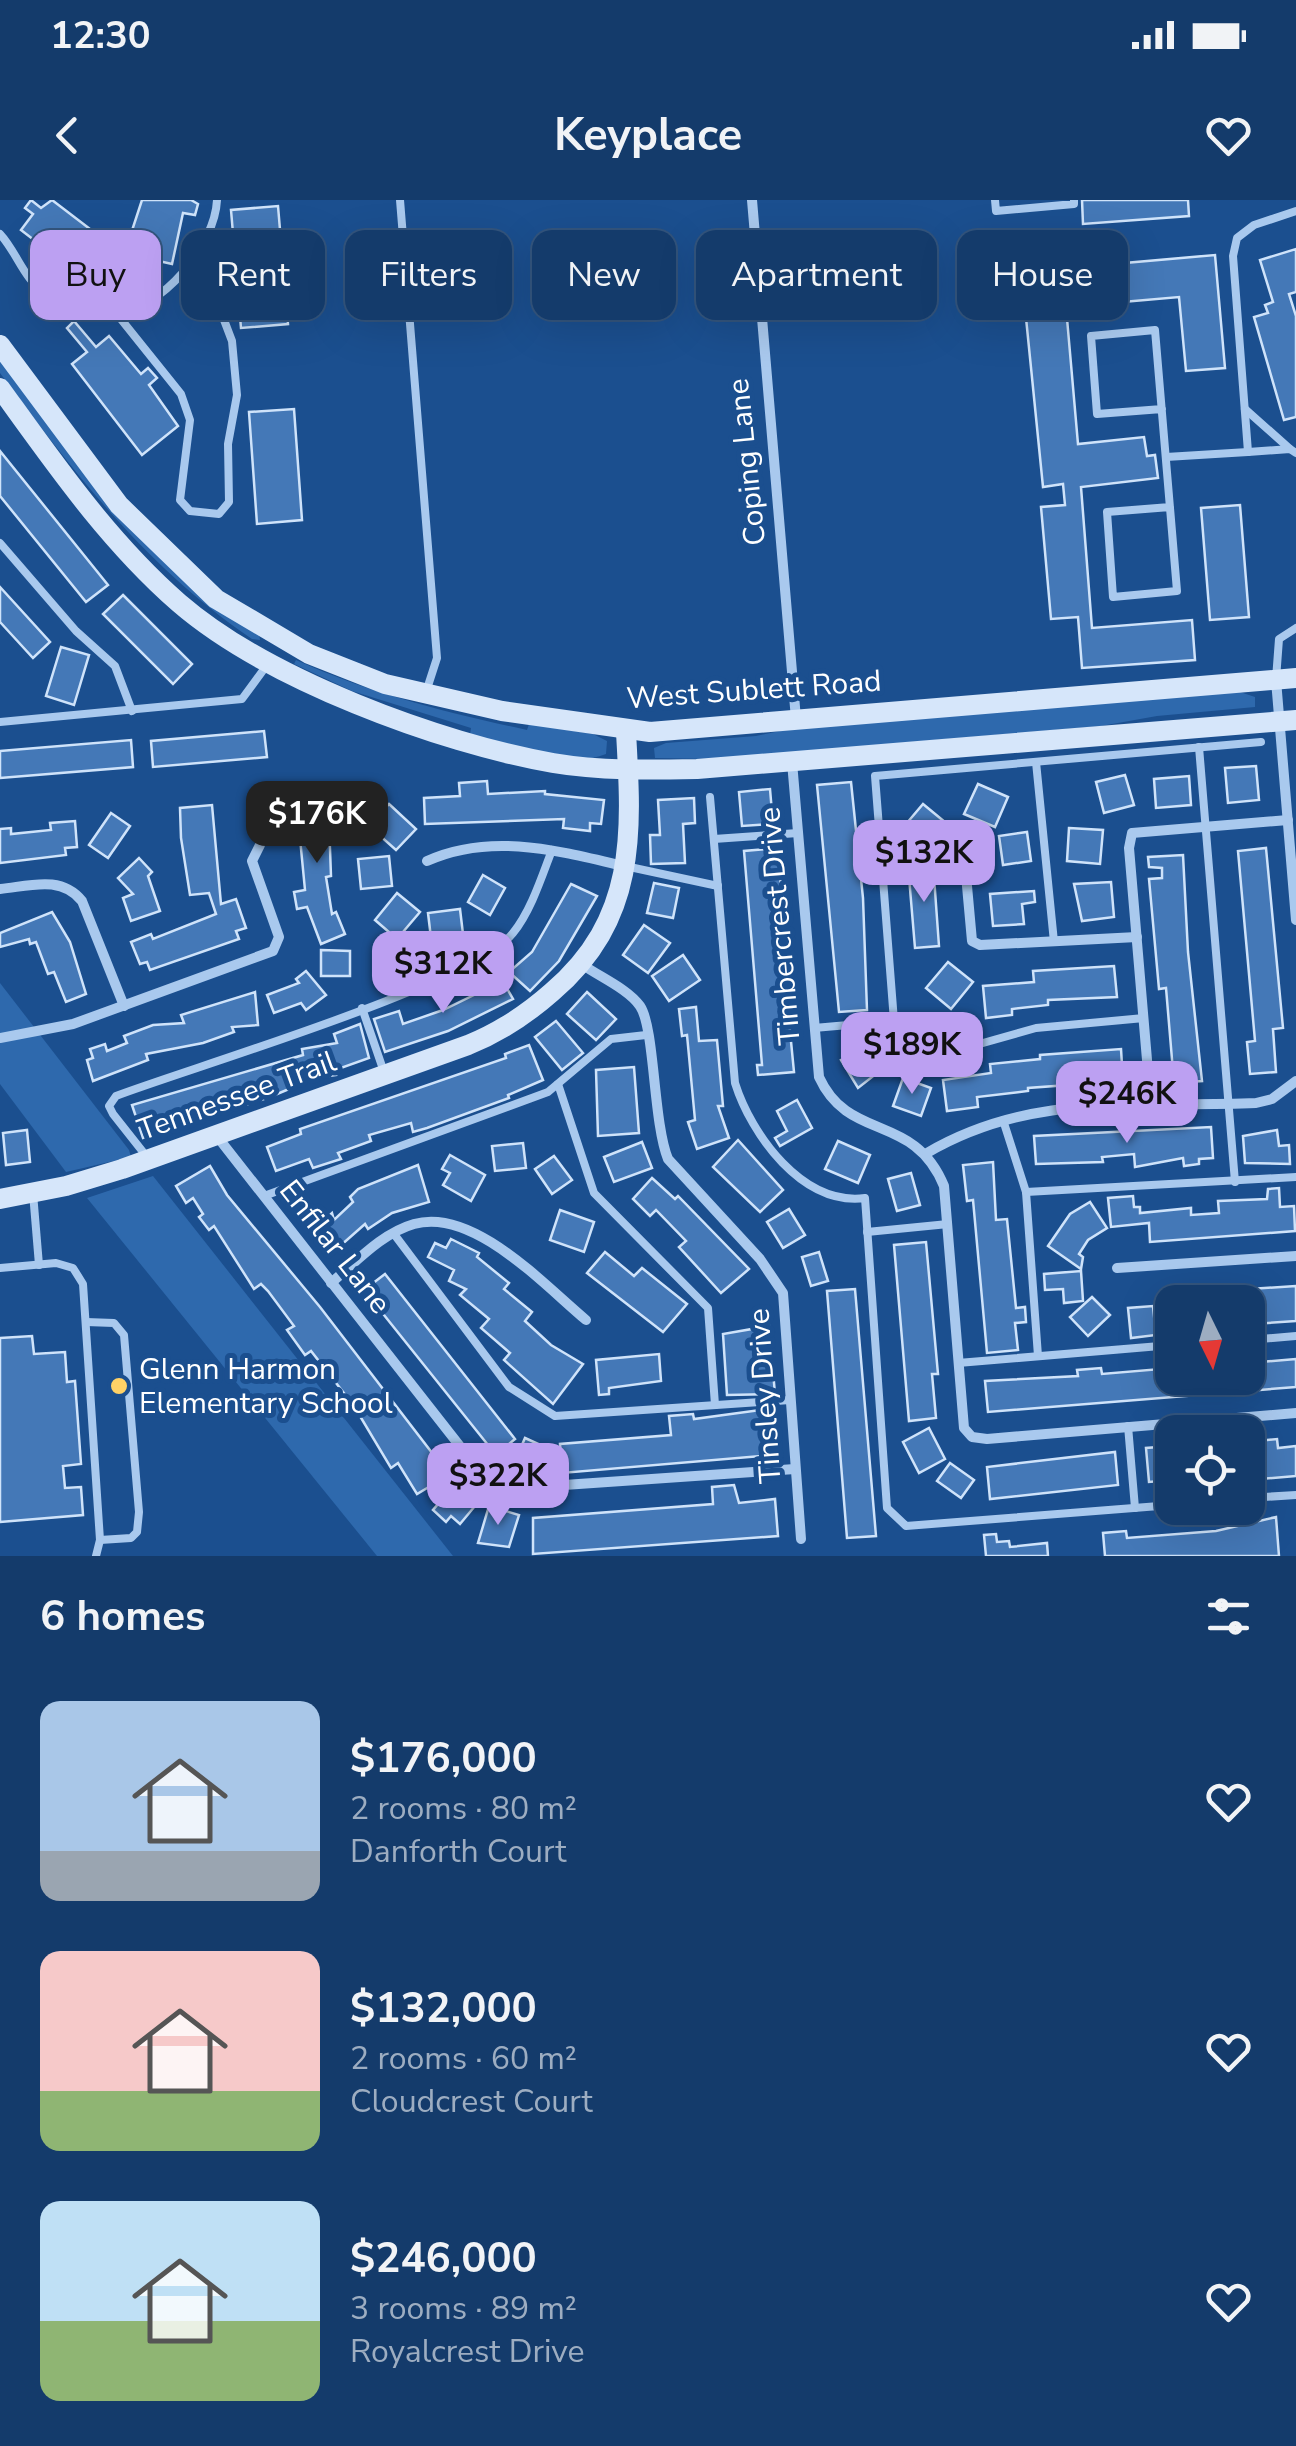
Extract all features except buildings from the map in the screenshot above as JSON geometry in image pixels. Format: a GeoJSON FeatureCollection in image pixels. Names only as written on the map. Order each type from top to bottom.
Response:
{"type":"FeatureCollection","features":[{"type":"Feature","properties":{"kind":"main road","name":"West Sublett Road"},"geometry":{"type":"LineString","coordinates":[[0,345],[119,505],[216,599],[281,640],[337,667],[426,694],[626,732],[1286,678]]}},
{"type":"Feature","properties":{"kind":"main road"},"geometry":{"type":"LineString","coordinates":[[0,388],[94,517],[206,624],[268,662],[449,736],[554,763],[628,770],[792,761],[1288,720]]}},
{"type":"Feature","properties":{"kind":"main road"},"geometry":{"type":"LineString","coordinates":[[268,662],[281,640]]}},
{"type":"Feature","properties":{"kind":"main road","name":"Tennessee Trail"},"geometry":{"type":"LineString","coordinates":[[0,1199],[148,1159],[497,1033],[583,966],[612,912],[625,866],[626,732]]}},
{"type":"Feature","properties":{"kind":"street","name":"Coping Lane"},"geometry":{"type":"LineString","coordinates":[[752,200],[760,344],[796,719]]}},
{"type":"Feature","properties":{"kind":"street"},"geometry":{"type":"LineString","coordinates":[[1286,678],[1291,793],[1288,820],[1296,920]]}},
{"type":"Feature","properties":{"kind":"street","name":"Timbercrest Drive"},"geometry":{"type":"LineString","coordinates":[[792,761],[819,1078],[826,1094],[848,1114],[902,1135],[927,1153]]}},
{"type":"Feature","properties":{"kind":"street"},"geometry":{"type":"LineString","coordinates":[[1152,1106],[1136,937],[1132,833],[1288,820]]}},
{"type":"Feature","properties":{"kind":"street"},"geometry":{"type":"LineString","coordinates":[[963,842],[972,941],[1136,937]]}},
{"type":"Feature","properties":{"kind":"street"},"geometry":{"type":"LineString","coordinates":[[0,1038],[73,1024],[273,951],[279,936],[252,861],[260,845]]}},
{"type":"Feature","properties":{"kind":"street"},"geometry":{"type":"LineString","coordinates":[[428,861],[449,852],[523,845],[625,866]]}},
{"type":"Feature","properties":{"kind":"street"},"geometry":{"type":"LineString","coordinates":[[0,889],[60,884],[73,890],[82,901],[124,1006]]}},
{"type":"Feature","properties":{"kind":"street","name":"Tinsley Drive"},"geometry":{"type":"LineString","coordinates":[[583,966],[640,1006],[660,1139],[668,1159],[760,1259],[783,1293],[801,1540]]}},
{"type":"Feature","properties":{"kind":"street"},"geometry":{"type":"LineString","coordinates":[[1296,1102],[1292,1085],[1256,1104],[1054,1107],[956,1136],[927,1153],[944,1186],[962,1419],[972,1437],[1296,1413]]}},
{"type":"Feature","properties":{"kind":"street","name":"Enfilar Lane"},"geometry":{"type":"LineString","coordinates":[[215,1135],[470,1459],[510,1483],[564,1486],[795,1469]]}},
{"type":"Feature","properties":{"kind":"street"},"geometry":{"type":"LineString","coordinates":[[331,1283],[394,1234],[431,1221],[467,1229],[489,1240],[586,1320]]}},
{"type":"Feature","properties":{"kind":"street"},"geometry":{"type":"LineString","coordinates":[[1117,1268],[1296,1256]]}},
{"type":"Feature","properties":{"kind":"lane"},"geometry":{"type":"LineString","coordinates":[[206,230],[217,200]]}},
{"type":"Feature","properties":{"kind":"lane"},"geometry":{"type":"LineString","coordinates":[[400,200],[437,658],[426,694]]}},
{"type":"Feature","properties":{"kind":"lane"},"geometry":{"type":"LineString","coordinates":[[995,200],[996,211],[1074,204],[1074,200]]}},
{"type":"Feature","properties":{"kind":"lane"},"geometry":{"type":"LineString","coordinates":[[1248,452],[1233,256],[1237,238],[1254,225],[1296,211]]}},
{"type":"Feature","properties":{"kind":"lane"},"geometry":{"type":"LineString","coordinates":[[2,239],[30,279]]}},
{"type":"Feature","properties":{"kind":"lane"},"geometry":{"type":"LineString","coordinates":[[121,320],[181,394],[190,420],[190,445],[180,500],[190,511],[219,514],[229,502],[228,444],[238,395],[232,340],[225,320]]}},
{"type":"Feature","properties":{"kind":"lane"},"geometry":{"type":"LineString","coordinates":[[1162,408],[1098,414],[1091,336],[1155,330],[1162,408],[1177,591],[1114,596],[1107,512],[1170,506]]}},
{"type":"Feature","properties":{"kind":"lane"},"geometry":{"type":"LineString","coordinates":[[1244,409],[1293,451]]}},
{"type":"Feature","properties":{"kind":"lane"},"geometry":{"type":"LineString","coordinates":[[1166,457],[1293,451]]}},
{"type":"Feature","properties":{"kind":"lane"},"geometry":{"type":"LineString","coordinates":[[0,543],[76,630],[115,666],[132,711]]}},
{"type":"Feature","properties":{"kind":"lane"},"geometry":{"type":"LineString","coordinates":[[1286,678],[1279,639],[1296,628]]}},
{"type":"Feature","properties":{"kind":"lane"},"geometry":{"type":"LineString","coordinates":[[0,722],[242,699],[268,662]]}},
{"type":"Feature","properties":{"kind":"lane"},"geometry":{"type":"LineString","coordinates":[[1144,1018],[1036,1028],[936,1054],[917,1048],[894,1021],[874,776],[1262,742]]}},
{"type":"Feature","properties":{"kind":"lane"},"geometry":{"type":"LineString","coordinates":[[1200,748],[1235,1182]]}},
{"type":"Feature","properties":{"kind":"lane"},"geometry":{"type":"LineString","coordinates":[[1036,762],[1054,942]]}},
{"type":"Feature","properties":{"kind":"lane"},"geometry":{"type":"LineString","coordinates":[[710,797],[735,1083],[744,1110],[758,1136],[805,1180],[852,1200],[865,1198],[887,1508],[892,1517],[906,1526],[1155,1506]]}},
{"type":"Feature","properties":{"kind":"lane"},"geometry":{"type":"LineString","coordinates":[[714,838],[798,832]]}},
{"type":"Feature","properties":{"kind":"lane"},"geometry":{"type":"LineString","coordinates":[[148,1159],[112,1114],[109,1106],[116,1096],[362,1008],[498,947],[521,920],[552,850]]}},
{"type":"Feature","properties":{"kind":"lane"},"geometry":{"type":"LineString","coordinates":[[625,866],[718,886]]}},
{"type":"Feature","properties":{"kind":"lane"},"geometry":{"type":"LineString","coordinates":[[362,1008],[385,1075]]}},
{"type":"Feature","properties":{"kind":"lane"},"geometry":{"type":"LineString","coordinates":[[814,1028],[894,1021]]}},
{"type":"Feature","properties":{"kind":"lane"},"geometry":{"type":"LineString","coordinates":[[264,1196],[502,1110],[558,1084],[611,1039],[646,1035]]}},
{"type":"Feature","properties":{"kind":"lane"},"geometry":{"type":"LineString","coordinates":[[558,1084],[594,1193],[708,1308],[715,1405]]}},
{"type":"Feature","properties":{"kind":"lane"},"geometry":{"type":"LineString","coordinates":[[1003,1119],[1026,1192],[1038,1356]]}},
{"type":"Feature","properties":{"kind":"lane"},"geometry":{"type":"LineString","coordinates":[[1026,1192],[1296,1177]]}},
{"type":"Feature","properties":{"kind":"lane"},"geometry":{"type":"LineString","coordinates":[[33,1193],[40,1264]]}},
{"type":"Feature","properties":{"kind":"lane"},"geometry":{"type":"LineString","coordinates":[[867,1232],[948,1224]]}},
{"type":"Feature","properties":{"kind":"lane"},"geometry":{"type":"LineString","coordinates":[[394,1234],[509,1387],[554,1416],[790,1400]]}},
{"type":"Feature","properties":{"kind":"lane"},"geometry":{"type":"LineString","coordinates":[[0,1268],[40,1264],[73,1268],[84,1284],[100,1540],[96,1556]]}},
{"type":"Feature","properties":{"kind":"lane"},"geometry":{"type":"LineString","coordinates":[[86,1322],[114,1322],[124,1334],[139,1512],[137,1532],[132,1538],[100,1540]]}},
{"type":"Feature","properties":{"kind":"lane"},"geometry":{"type":"LineString","coordinates":[[1265,1339],[1296,1336]]}},
{"type":"Feature","properties":{"kind":"lane"},"geometry":{"type":"LineString","coordinates":[[958,1363],[1155,1347]]}},
{"type":"Feature","properties":{"kind":"lane"},"geometry":{"type":"LineString","coordinates":[[1128,1426],[1135,1508]]}},
{"type":"Feature","properties":{"kind":"lane"},"geometry":{"type":"LineString","coordinates":[[1265,1497],[1296,1494]]}},
{"type":"Feature","properties":{"kind":"shaded area"},"geometry":{"type":"Polygon","coordinates":[[[0,355],[99,484],[259,633],[260,640],[252,639],[179,582],[115,517],[0,373],[0,355]]]}},
{"type":"Feature","properties":{"kind":"shaded area"},"geometry":{"type":"Polygon","coordinates":[[[296,660],[380,692],[468,717],[527,730],[529,724],[593,734],[607,741],[606,754],[591,758],[557,757],[470,735],[471,728],[352,691],[294,664],[296,660]]]}},
{"type":"Feature","properties":{"kind":"shaded area"},"geometry":{"type":"Polygon","coordinates":[[[1240,692],[1255,697],[1255,707],[1157,716],[1101,726],[713,759],[655,758],[654,748],[666,743],[756,736],[804,726],[1240,692]]]}},
{"type":"Feature","properties":{"kind":"shaded area"},"geometry":{"type":"Polygon","coordinates":[[[0,983],[131,1157],[66,1172],[0,1084],[0,983]]]}},
{"type":"Feature","properties":{"kind":"shaded area"},"geometry":{"type":"Polygon","coordinates":[[[153,1176],[453,1556],[377,1556],[87,1198],[153,1176]]]}},
{"type":"Feature","properties":{"kind":"place","name":"Glenn Harmon Elementary School"},"geometry":{"type":"Point","coordinates":[119,1386]}}]}
